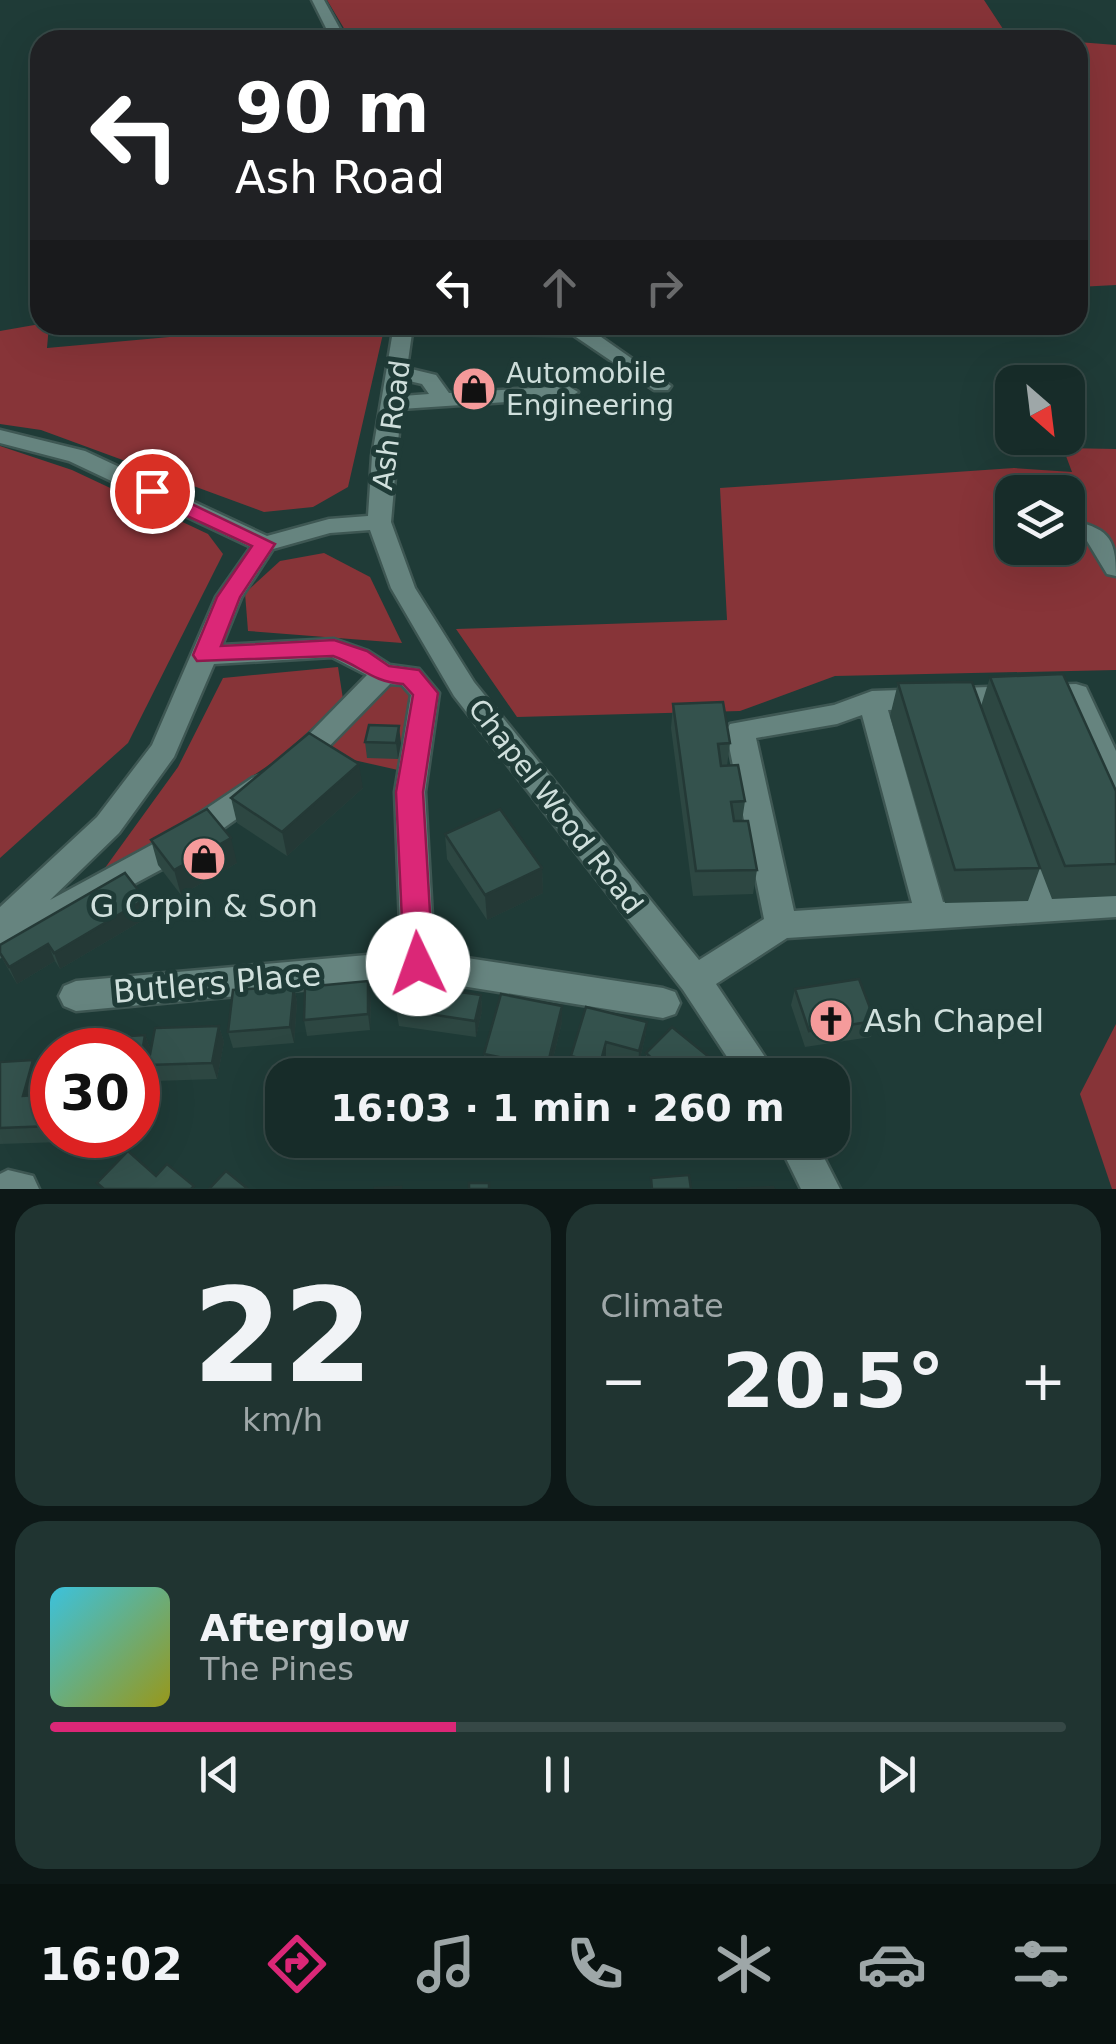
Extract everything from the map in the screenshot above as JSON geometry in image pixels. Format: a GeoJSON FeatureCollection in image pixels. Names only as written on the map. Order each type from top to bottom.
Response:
{"type":"FeatureCollection","features":[{"type":"Feature","properties":{"kind":"street"},"geometry":{"type":"LineString","coordinates":[[318,0],[334,30]]}},
{"type":"Feature","properties":{"kind":"street","name":"Ash Road"},"geometry":{"type":"LineString","coordinates":[[264,544],[329,526],[379,522],[391,403],[403,335]]}},
{"type":"Feature","properties":{"kind":"street"},"geometry":{"type":"LineString","coordinates":[[586,335],[661,386]]}},
{"type":"Feature","properties":{"kind":"street"},"geometry":{"type":"LineString","coordinates":[[398,372],[429,379],[443,399]]}},
{"type":"Feature","properties":{"kind":"street"},"geometry":{"type":"LineString","coordinates":[[391,403],[568,392]]}},
{"type":"Feature","properties":{"kind":"street"},"geometry":{"type":"LineString","coordinates":[[0,436],[77,456],[264,544],[229,597],[164,750],[108,825],[0,927]]}},
{"type":"Feature","properties":{"kind":"street","name":"Chapel Wood Road"},"geometry":{"type":"LineString","coordinates":[[379,522],[403,588],[464,689],[695,980],[748,1058]]}},
{"type":"Feature","properties":{"kind":"street"},"geometry":{"type":"LineString","coordinates":[[1085,529],[1096,536],[1116,568]]}},
{"type":"Feature","properties":{"kind":"street"},"geometry":{"type":"LineString","coordinates":[[205,655],[334,648],[359,656],[384,674],[410,676],[425,693],[410,792],[418,964]]}},
{"type":"Feature","properties":{"kind":"street"},"geometry":{"type":"LineString","coordinates":[[0,942],[166,852],[306,755],[384,674]]}},
{"type":"Feature","properties":{"kind":"street"},"geometry":{"type":"LineString","coordinates":[[781,924],[740,731],[837,714],[872,701],[1076,694],[1116,782]]}},
{"type":"Feature","properties":{"kind":"street"},"geometry":{"type":"LineString","coordinates":[[970,698],[983,733]]}},
{"type":"Feature","properties":{"kind":"street"},"geometry":{"type":"LineString","coordinates":[[872,701],[931,915]]}},
{"type":"Feature","properties":{"kind":"street"},"geometry":{"type":"LineString","coordinates":[[1015,821],[1047,908]]}},
{"type":"Feature","properties":{"kind":"street"},"geometry":{"type":"LineString","coordinates":[[695,980],[781,924],[1116,904]]}},
{"type":"Feature","properties":{"kind":"street","name":"Butlers Place"},"geometry":{"type":"LineString","coordinates":[[76,996],[418,964],[663,1003]]}},
{"type":"Feature","properties":{"kind":"street"},"geometry":{"type":"LineString","coordinates":[[805,1158],[821,1189]]}},
{"type":"Feature","properties":{"kind":"street"},"geometry":{"type":"LineString","coordinates":[[8,1189],[20,1189]]}},
{"type":"Feature","properties":{"kind":"shaded area"},"geometry":{"type":"Polygon","coordinates":[[[327,0],[984,0],[1004,30],[345,30],[327,0]]]}},
{"type":"Feature","properties":{"kind":"shaded area"},"geometry":{"type":"Polygon","coordinates":[[[1088,43],[1116,45],[1116,285],[1088,286],[1088,43]]]}},
{"type":"Feature","properties":{"kind":"shaded area"},"geometry":{"type":"Polygon","coordinates":[[[30,326],[30,335],[48,335],[47,348],[192,335],[383,335],[348,487],[313,507],[264,512],[41,430],[0,424],[0,331],[30,326]]]}},
{"type":"Feature","properties":{"kind":"shaded area"},"geometry":{"type":"Polygon","coordinates":[[[0,446],[72,470],[208,534],[223,554],[128,743],[0,858],[0,446]]]}},
{"type":"Feature","properties":{"kind":"shaded area"},"geometry":{"type":"Polygon","coordinates":[[[1085,448],[1116,449],[1116,670],[835,676],[740,711],[517,717],[456,629],[727,620],[720,488],[1014,468],[1072,472],[1066,455],[1085,455],[1085,448]]]}},
{"type":"Feature","properties":{"kind":"shaded area"},"geometry":{"type":"Polygon","coordinates":[[[324,553],[370,577],[402,643],[248,631],[245,593],[280,561],[324,553]]]}},
{"type":"Feature","properties":{"kind":"shaded area"},"geometry":{"type":"Polygon","coordinates":[[[338,667],[343,699],[281,757],[97,879],[178,767],[223,678],[338,667]]]}},
{"type":"Feature","properties":{"kind":"shaded area"},"geometry":{"type":"Polygon","coordinates":[[[391,683],[408,685],[418,694],[398,770],[318,752],[391,683]]]}},
{"type":"Feature","properties":{"kind":"shaded area"},"geometry":{"type":"Polygon","coordinates":[[[1116,1024],[1116,1189],[1112,1189],[1080,1094],[1116,1024]]]}},
{"type":"Feature","properties":{"kind":"building"},"geometry":{"type":"Polygon","coordinates":[[[1063,674],[1116,791],[1116,864],[1065,866],[990,677],[1063,674]]]}},
{"type":"Feature","properties":{"kind":"building"},"geometry":{"type":"Polygon","coordinates":[[[972,682],[1040,868],[955,870],[898,683],[972,682]]]}},
{"type":"Feature","properties":{"kind":"building"},"geometry":{"type":"Polygon","coordinates":[[[723,702],[730,743],[718,744],[721,766],[738,765],[745,801],[731,802],[734,821],[748,821],[757,870],[696,871],[673,704],[723,702]]]}},
{"type":"Feature","properties":{"kind":"building"},"geometry":{"type":"Polygon","coordinates":[[[369,725],[399,726],[396,743],[365,742],[369,725]]]}},
{"type":"Feature","properties":{"kind":"building"},"geometry":{"type":"Polygon","coordinates":[[[309,733],[359,764],[282,832],[231,798],[309,733]]]}},
{"type":"Feature","properties":{"kind":"building"},"geometry":{"type":"Polygon","coordinates":[[[207,809],[231,838],[174,870],[151,840],[207,809]]]}},
{"type":"Feature","properties":{"kind":"building"},"geometry":{"type":"Polygon","coordinates":[[[500,809],[542,868],[485,895],[445,834],[500,809]]]}},
{"type":"Feature","properties":{"kind":"building"},"geometry":{"type":"Polygon","coordinates":[[[125,873],[145,899],[54,953],[48,944],[9,967],[0,953],[0,945],[125,873]]]}},
{"type":"Feature","properties":{"kind":"building"},"geometry":{"type":"Polygon","coordinates":[[[859,979],[875,1021],[809,1031],[795,989],[859,979]]]}},
{"type":"Feature","properties":{"kind":"building"},"geometry":{"type":"Polygon","coordinates":[[[368,981],[368,1014],[304,1020],[305,987],[368,981]]]}},
{"type":"Feature","properties":{"kind":"building"},"geometry":{"type":"Polygon","coordinates":[[[403,984],[481,995],[475,1021],[396,1009],[403,984]]]}},
{"type":"Feature","properties":{"kind":"building"},"geometry":{"type":"Polygon","coordinates":[[[294,986],[290,1027],[228,1032],[233,990],[294,986]]]}},
{"type":"Feature","properties":{"kind":"building"},"geometry":{"type":"Polygon","coordinates":[[[501,994],[562,1006],[549,1058],[484,1054],[501,994]]]}},
{"type":"Feature","properties":{"kind":"building"},"geometry":{"type":"Polygon","coordinates":[[[586,1007],[647,1022],[639,1051],[606,1042],[602,1058],[571,1056],[586,1007]]]}},
{"type":"Feature","properties":{"kind":"building"},"geometry":{"type":"Polygon","coordinates":[[[219,1026],[212,1063],[160,1065],[160,1028],[155,1028],[219,1026]]]}},
{"type":"Feature","properties":{"kind":"building"},"geometry":{"type":"Polygon","coordinates":[[[672,1027],[710,1058],[652,1058],[646,1053],[672,1027]]]}},
{"type":"Feature","properties":{"kind":"building"},"geometry":{"type":"Polygon","coordinates":[[[30,1060],[23,1096],[30,1096],[30,1127],[0,1128],[0,1062],[30,1060]]]}},
{"type":"Feature","properties":{"kind":"building"},"geometry":{"type":"Polygon","coordinates":[[[121,1158],[136,1158],[156,1176],[167,1164],[194,1186],[104,1189],[97,1183],[121,1158]]]}},
{"type":"Feature","properties":{"kind":"building"},"geometry":{"type":"Polygon","coordinates":[[[226,1171],[248,1189],[209,1189],[226,1171]]]}},
{"type":"Feature","properties":{"kind":"building"},"geometry":{"type":"Polygon","coordinates":[[[689,1175],[691,1189],[652,1189],[651,1178],[689,1175]]]}},
{"type":"Feature","properties":{"kind":"building"},"geometry":{"type":"Polygon","coordinates":[[[469,1183],[489,1183],[489,1189],[469,1189],[469,1183]]]}},
{"type":"Feature","properties":{"kind":"place","name":"Automobile Engineering"},"geometry":{"type":"Point","coordinates":[474,389]}},
{"type":"Feature","properties":{"kind":"place","name":"G Orpin & Son"},"geometry":{"type":"Point","coordinates":[204,859]}},
{"type":"Feature","properties":{"kind":"place","name":"Ash Chapel"},"geometry":{"type":"Point","coordinates":[831,1021]}},
{"type":"Feature","properties":{"kind":"route"},"geometry":{"type":"LineString","coordinates":[[152,491],[264,544],[229,597],[205,655],[334,648],[359,656],[384,674],[410,676],[425,693],[410,792],[418,964]]}}]}
